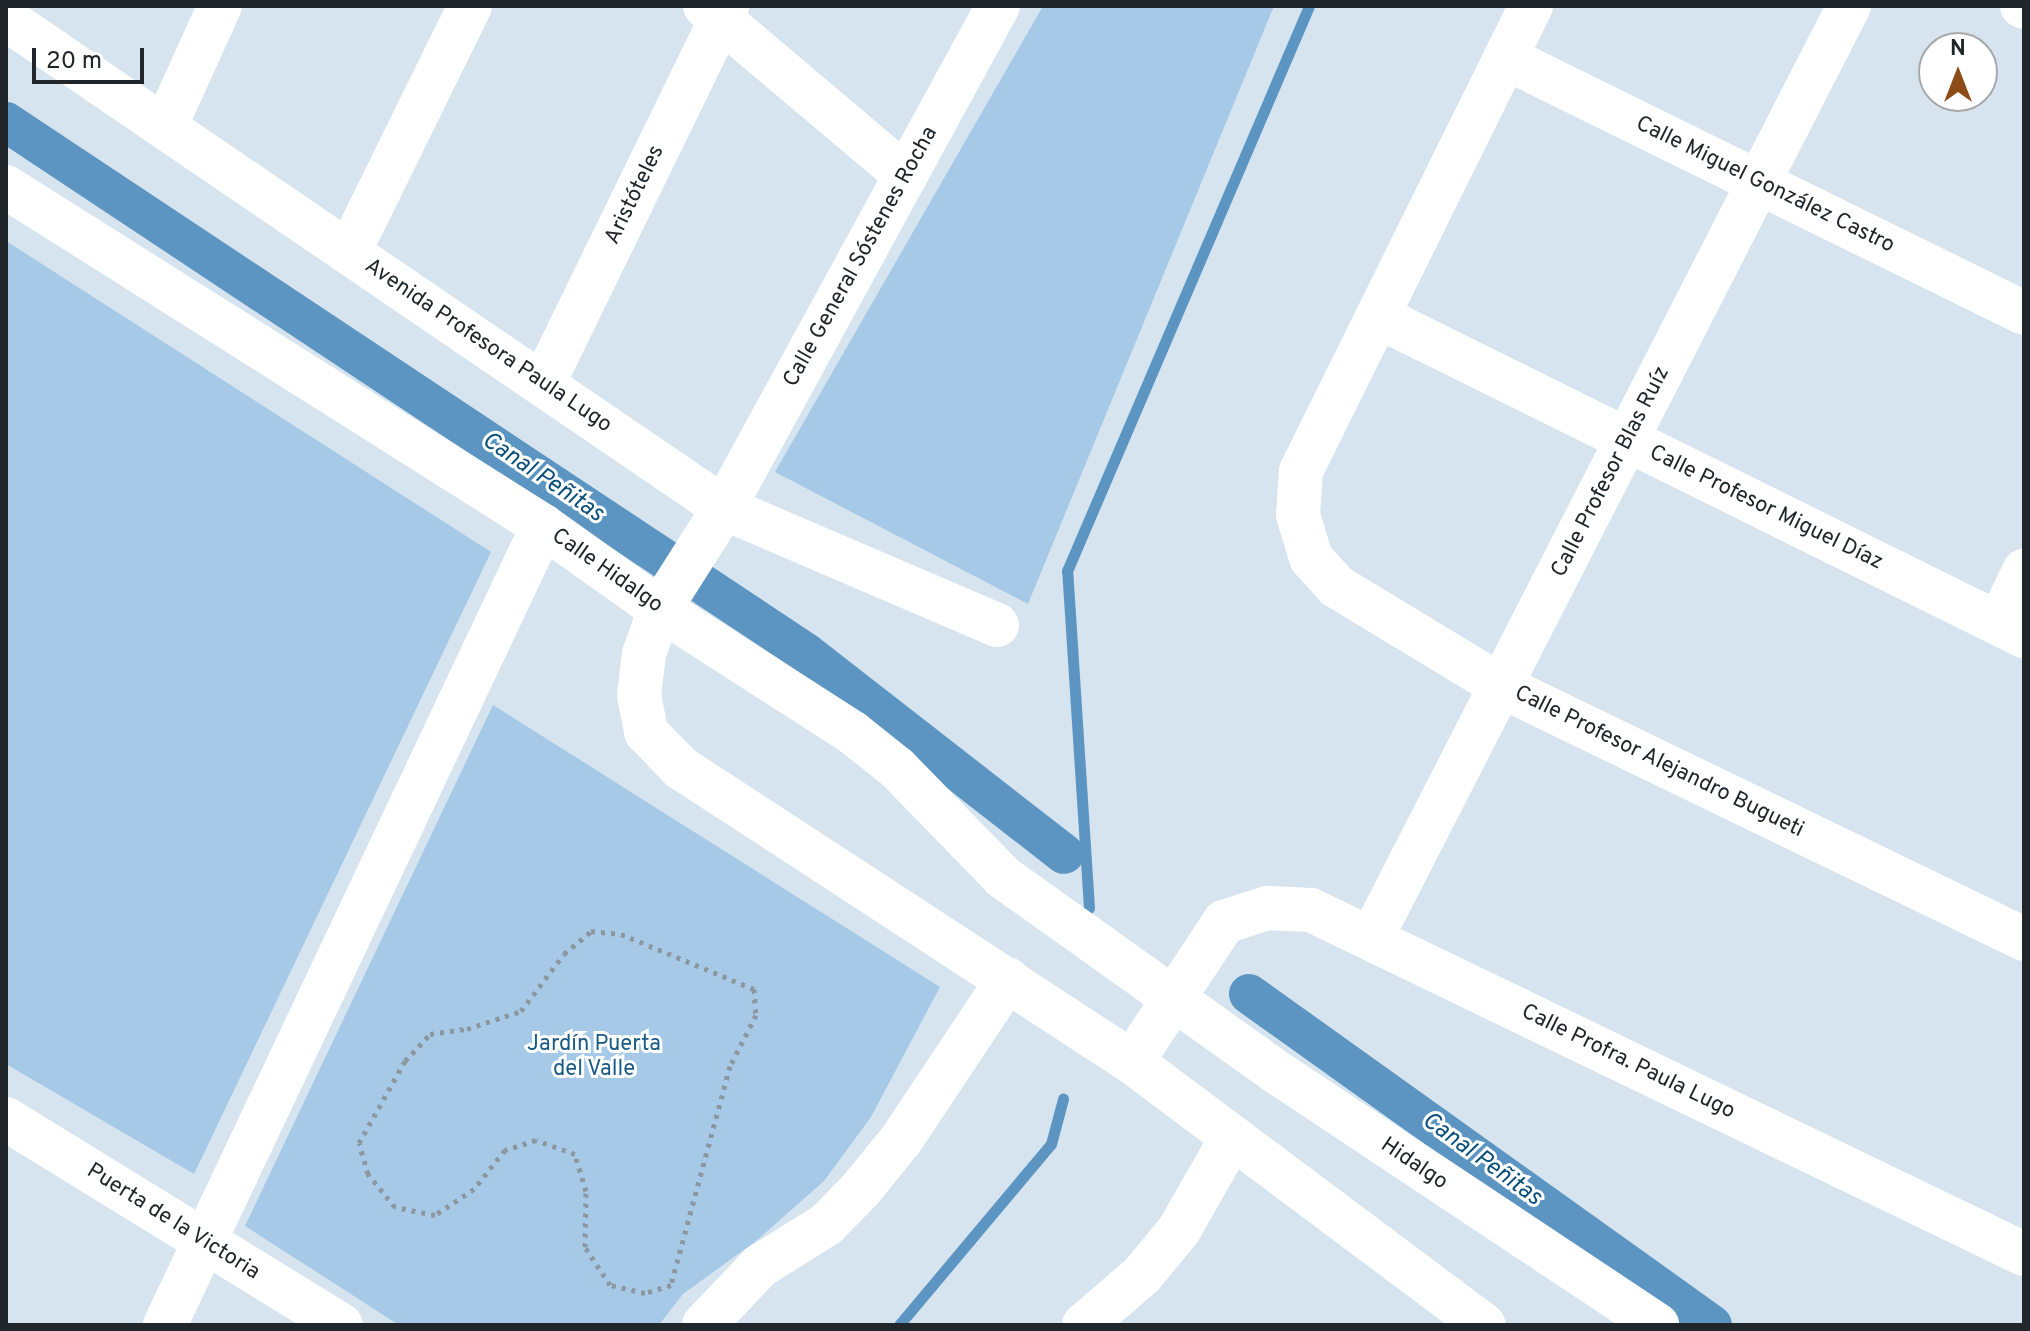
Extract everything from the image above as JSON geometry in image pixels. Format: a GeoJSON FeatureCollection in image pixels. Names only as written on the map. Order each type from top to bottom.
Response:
{"type":"FeatureCollection","features":[{"type":"Feature","properties":{"kind":"street"},"geometry":{"type":"LineString","coordinates":[[165,127],[220,6]]}},
{"type":"Feature","properties":{"kind":"street"},"geometry":{"type":"LineString","coordinates":[[349,252],[470,6]]}},
{"type":"Feature","properties":{"kind":"street","name":"Calle General Sóstenes Rocha"},"geometry":{"type":"LineString","coordinates":[[724,508],[998,6]]}},
{"type":"Feature","properties":{"kind":"street"},"geometry":{"type":"LineString","coordinates":[[1379,317],[1531,6]]}},
{"type":"Feature","properties":{"kind":"street","name":"Calle Profesor Blas Ruíz"},"geometry":{"type":"LineString","coordinates":[[1372,937],[1849,6]]}},
{"type":"Feature","properties":{"kind":"street"},"geometry":{"type":"LineString","coordinates":[[718,10],[906,176]]}},
{"type":"Feature","properties":{"kind":"street","name":"Aristóteles"},"geometry":{"type":"LineString","coordinates":[[543,384],[718,10]]}},
{"type":"Feature","properties":{"kind":"street","name":"Avenida Profesora Paula Lugo"},"geometry":{"type":"LineString","coordinates":[[6,19],[724,508],[997,625]]}},
{"type":"Feature","properties":{"kind":"street","name":"Calle Miguel González Castro"},"geometry":{"type":"LineString","coordinates":[[1506,58],[2024,313]]}},
{"type":"Feature","properties":{"kind":"street","name":"Calle Hidalgo"},"geometry":{"type":"LineString","coordinates":[[6,187],[664,602],[853,733],[897,768],[1003,877],[1172,1000]]}},
{"type":"Feature","properties":{"kind":"street","name":"Calle Profesor Miguel Díaz"},"geometry":{"type":"LineString","coordinates":[[1379,317],[2011,630]]}},
{"type":"Feature","properties":{"kind":"street","name":"Calle Profesor Alejandro Bugueti"},"geometry":{"type":"LineString","coordinates":[[1379,317],[1301,471],[1298,515],[1311,558],[1336,586],[1501,686],[2024,939]]}},
{"type":"Feature","properties":{"kind":"street"},"geometry":{"type":"LineString","coordinates":[[724,508],[664,602],[644,654],[639,695],[646,732],[681,768],[1132,1062],[1484,1325]]}},
{"type":"Feature","properties":{"kind":"street"},"geometry":{"type":"LineString","coordinates":[[165,1325],[543,526]]}},
{"type":"Feature","properties":{"kind":"street"},"geometry":{"type":"LineString","coordinates":[[2011,630],[2024,571]]}},
{"type":"Feature","properties":{"kind":"street","name":"Calle Profra. Paula Lugo"},"geometry":{"type":"LineString","coordinates":[[1172,1000],[1224,922],[1267,908],[1311,910],[2024,1254]]}},
{"type":"Feature","properties":{"kind":"street"},"geometry":{"type":"LineString","coordinates":[[704,1325],[760,1266],[827,1224],[861,1189],[901,1140],[1008,979]]}},
{"type":"Feature","properties":{"kind":"street"},"geometry":{"type":"LineString","coordinates":[[1132,1062],[1172,1000]]}},
{"type":"Feature","properties":{"kind":"street","name":"Hidalgo"},"geometry":{"type":"LineString","coordinates":[[1172,1000],[1657,1325]]}},
{"type":"Feature","properties":{"kind":"street","name":"Puerta de la Victoria"},"geometry":{"type":"LineString","coordinates":[[6,1119],[341,1325]]}},
{"type":"Feature","properties":{"kind":"street"},"geometry":{"type":"LineString","coordinates":[[1084,1325],[1142,1275],[1179,1230],[1232,1137]]}},
{"type":"Feature","properties":{"kind":"path"},"geometry":{"type":"LineString","coordinates":[[591,931],[621,934],[733,977],[754,989],[756,1015],[730,1066],[671,1285],[645,1293],[610,1285],[585,1247],[586,1191],[575,1154],[536,1140],[505,1150],[474,1189],[435,1215],[395,1207],[368,1174],[359,1143],[405,1061],[430,1034],[467,1029],[521,1011],[564,954],[591,931]]}},
{"type":"Feature","properties":{"kind":"green space"},"geometry":{"type":"Polygon","coordinates":[[[1043,6],[1274,6],[1028,604],[775,472],[1043,6]]]}},
{"type":"Feature","properties":{"kind":"green space"},"geometry":{"type":"Polygon","coordinates":[[[6,241],[491,552],[194,1174],[6,1064],[6,241]]]}},
{"type":"Feature","properties":{"kind":"green space","name":"Jardín Puerta del Valle"},"geometry":{"type":"Polygon","coordinates":[[[493,705],[940,987],[871,1117],[824,1181],[756,1241],[683,1294],[659,1325],[399,1325],[245,1226],[493,705]]]}},
{"type":"Feature","properties":{"kind":"waterway"},"geometry":{"type":"LineString","coordinates":[[1089,908],[1067,571],[1309,6]]}},
{"type":"Feature","properties":{"kind":"waterway","name":"Canal Peñitas"},"geometry":{"type":"LineString","coordinates":[[6,122],[806,653],[1064,854]]}},
{"type":"Feature","properties":{"kind":"waterway","name":"Canal Peñitas"},"geometry":{"type":"LineString","coordinates":[[1249,994],[1712,1325]]}},
{"type":"Feature","properties":{"kind":"waterway"},"geometry":{"type":"LineString","coordinates":[[899,1325],[1051,1144],[1063,1099]]}}]}
